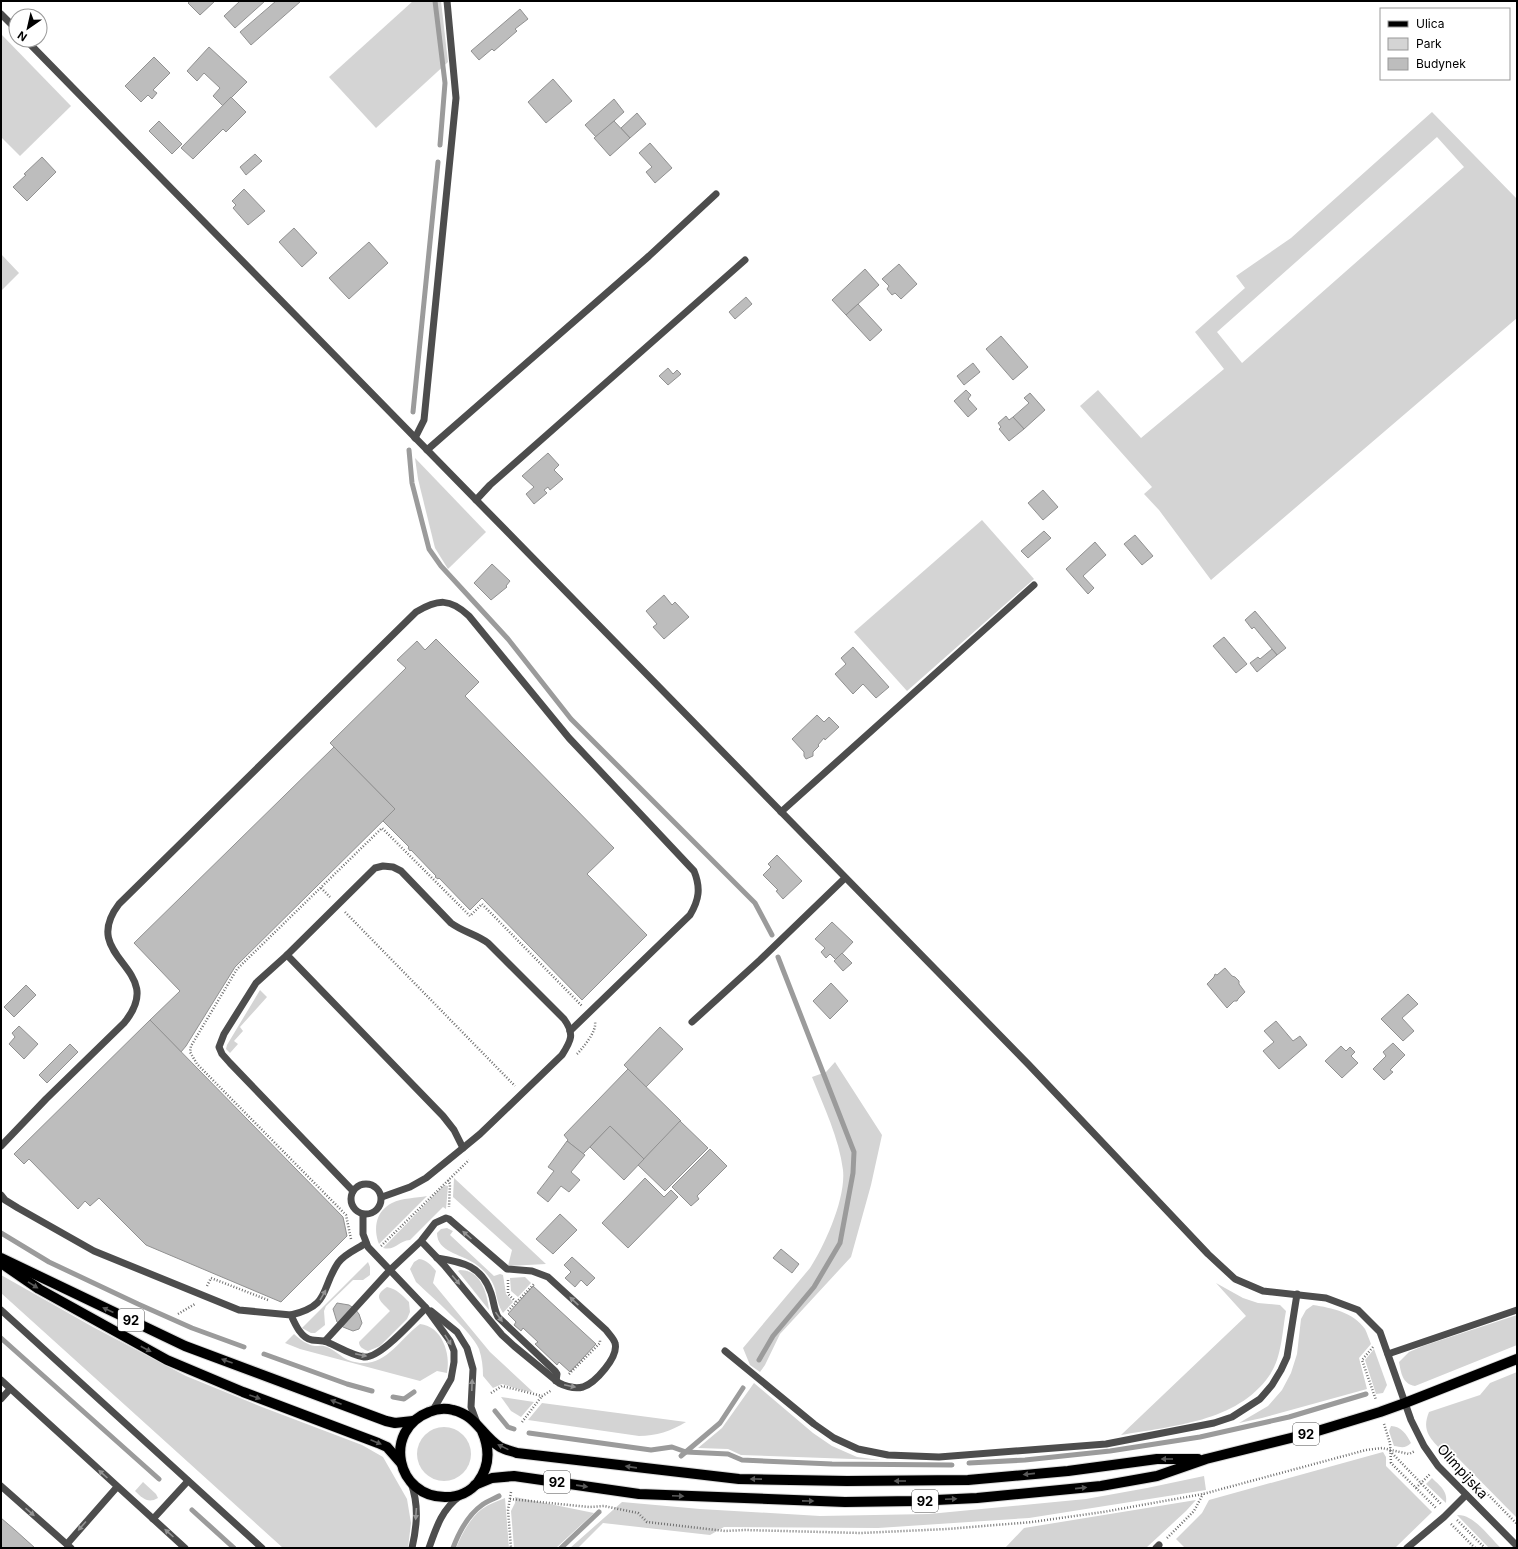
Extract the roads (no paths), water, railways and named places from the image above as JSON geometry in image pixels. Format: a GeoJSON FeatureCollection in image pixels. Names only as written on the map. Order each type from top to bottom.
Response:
{"type":"FeatureCollection","features":[{"type":"Feature","properties":{"kind":"main road","name":"92"},"geometry":{"type":"LineString","coordinates":[[1,1258],[184,1346],[386,1421],[399,1423],[413,1421]]}},
{"type":"Feature","properties":{"kind":"main road","name":"92"},"geometry":{"type":"LineString","coordinates":[[1,1263],[39,1289],[167,1360],[244,1392],[378,1443],[387,1447],[401,1463]]}},
{"type":"Feature","properties":{"kind":"main road","name":"92"},"geometry":{"type":"LineString","coordinates":[[1206,1459],[1157,1459],[1068,1471],[968,1480],[847,1481],[739,1479],[517,1453],[500,1447],[466,1415],[452,1410],[433,1410],[422,1414],[413,1421],[406,1430],[402,1440],[400,1452],[404,1472],[410,1481],[418,1489],[428,1495],[440,1497],[451,1497],[462,1494],[475,1485],[492,1478],[514,1476],[639,1494],[784,1501],[915,1501],[977,1498],[1101,1486],[1157,1476],[1206,1459],[1310,1433],[1380,1412],[1517,1359]]}},
{"type":"Feature","properties":{"kind":"main road","name":"92"},"geometry":{"type":"LineString","coordinates":[[475,1485],[482,1476],[488,1459],[487,1442],[480,1427]]}},
{"type":"Feature","properties":{"kind":"street"},"geometry":{"type":"LineString","coordinates":[[415,438],[424,420],[456,98],[447,1]]}},
{"type":"Feature","properties":{"kind":"street","name":"Olimpijska"},"geometry":{"type":"LineString","coordinates":[[34,48],[1029,1065],[1208,1254],[1235,1279],[1263,1291],[1326,1298],[1358,1310],[1380,1332],[1410,1420],[1424,1446],[1438,1466],[1517,1546]]}},
{"type":"Feature","properties":{"kind":"street"},"geometry":{"type":"LineString","coordinates":[[427,450],[649,256],[716,194]]}},
{"type":"Feature","properties":{"kind":"street"},"geometry":{"type":"LineString","coordinates":[[476,500],[490,484],[745,260]]}},
{"type":"Feature","properties":{"kind":"street"},"geometry":{"type":"LineString","coordinates":[[782,812],[1034,585]]}},
{"type":"Feature","properties":{"kind":"street"},"geometry":{"type":"LineString","coordinates":[[1,1146],[46,1099],[124,1023],[136,1004],[136,984],[126,967],[112,949],[108,938],[107,924],[111,914],[119,904],[416,612],[434,603],[450,602],[460,607],[469,616],[569,738],[694,871],[698,880],[699,893],[696,905],[690,915],[570,1030]]}},
{"type":"Feature","properties":{"kind":"street"},"geometry":{"type":"LineString","coordinates":[[353,1191],[230,1064],[222,1054],[219,1047],[224,1034],[256,983],[287,955],[375,868],[382,866],[393,867],[401,871],[451,923],[459,929],[479,936],[488,943],[564,1019],[570,1030],[570,1041],[562,1055],[480,1134],[426,1178],[410,1187],[382,1197]]}},
{"type":"Feature","properties":{"kind":"street"},"geometry":{"type":"LineString","coordinates":[[692,1022],[760,960],[845,878]]}},
{"type":"Feature","properties":{"kind":"street"},"geometry":{"type":"LineString","coordinates":[[287,955],[443,1116],[454,1130],[463,1148]]}},
{"type":"Feature","properties":{"kind":"street"},"geometry":{"type":"LineString","coordinates":[[369,1183],[378,1188],[382,1197],[380,1207],[376,1211],[363,1214],[353,1207],[351,1197],[353,1191],[359,1185],[369,1183]]}},
{"type":"Feature","properties":{"kind":"street"},"geometry":{"type":"LineString","coordinates":[[1,1195],[18,1208],[94,1251],[240,1310],[269,1314],[291,1315],[314,1307],[321,1299],[339,1262],[348,1254],[366,1244]]}},
{"type":"Feature","properties":{"kind":"street"},"geometry":{"type":"LineString","coordinates":[[363,1214],[363,1234],[368,1247],[426,1308],[450,1341],[454,1350],[454,1362],[451,1379],[433,1410]]}},
{"type":"Feature","properties":{"kind":"street"},"geometry":{"type":"LineString","coordinates":[[325,1341],[435,1223],[446,1218],[507,1269],[532,1271],[548,1277],[606,1330],[615,1344],[613,1358],[591,1382],[576,1388],[566,1387],[502,1335],[420,1240]]}},
{"type":"Feature","properties":{"kind":"street"},"geometry":{"type":"LineString","coordinates":[[437,1258],[458,1261],[468,1265],[483,1276],[488,1285],[494,1310],[498,1317],[555,1371],[558,1382]]}},
{"type":"Feature","properties":{"kind":"street"},"geometry":{"type":"LineString","coordinates":[[725,1351],[814,1424],[834,1438],[858,1449],[888,1455],[939,1456],[1106,1444],[1214,1423],[1232,1417],[1260,1399],[1272,1385],[1287,1357],[1297,1294]]}},
{"type":"Feature","properties":{"kind":"street"},"geometry":{"type":"LineString","coordinates":[[291,1315],[295,1325],[302,1334],[310,1340],[325,1341],[346,1351],[366,1357],[383,1350],[426,1308]]}},
{"type":"Feature","properties":{"kind":"street"},"geometry":{"type":"LineString","coordinates":[[426,1308],[449,1324],[457,1332],[467,1348],[473,1369],[471,1408],[480,1427]]}},
{"type":"Feature","properties":{"kind":"street"},"geometry":{"type":"LineString","coordinates":[[1,1310],[262,1548]]}},
{"type":"Feature","properties":{"kind":"street"},"geometry":{"type":"LineString","coordinates":[[1388,1354],[1517,1310]]}},
{"type":"Feature","properties":{"kind":"street"},"geometry":{"type":"LineString","coordinates":[[1,1380],[185,1548]]}},
{"type":"Feature","properties":{"kind":"street"},"geometry":{"type":"LineString","coordinates":[[1,1399],[10,1389]]}},
{"type":"Feature","properties":{"kind":"street"},"geometry":{"type":"LineString","coordinates":[[153,1519],[188,1481]]}},
{"type":"Feature","properties":{"kind":"street"},"geometry":{"type":"LineString","coordinates":[[410,1481],[415,1496],[417,1510],[412,1548]]}},
{"type":"Feature","properties":{"kind":"street"},"geometry":{"type":"LineString","coordinates":[[1,1486],[69,1546],[117,1487]]}},
{"type":"Feature","properties":{"kind":"street"},"geometry":{"type":"LineString","coordinates":[[429,1548],[441,1516],[450,1503],[462,1494]]}},
{"type":"Feature","properties":{"kind":"street"},"geometry":{"type":"LineString","coordinates":[[1407,1548],[1447,1515],[1466,1495]]}},
{"type":"Feature","properties":{"kind":"waterway"},"geometry":{"type":"LineString","coordinates":[[435,1],[445,83],[440,145]]}},
{"type":"Feature","properties":{"kind":"waterway"},"geometry":{"type":"LineString","coordinates":[[413,412],[438,162]]}},
{"type":"Feature","properties":{"kind":"waterway"},"geometry":{"type":"LineString","coordinates":[[409,450],[412,483],[429,549],[441,566],[508,639],[571,719],[755,903],[772,935]]}},
{"type":"Feature","properties":{"kind":"waterway"},"geometry":{"type":"LineString","coordinates":[[759,1360],[773,1336],[814,1287],[840,1243],[853,1173],[854,1152],[778,957]]}},
{"type":"Feature","properties":{"kind":"waterway"},"geometry":{"type":"LineString","coordinates":[[1,1233],[49,1262],[138,1304],[192,1328],[244,1347]]}},
{"type":"Feature","properties":{"kind":"waterway"},"geometry":{"type":"LineString","coordinates":[[1,1338],[159,1479]]}},
{"type":"Feature","properties":{"kind":"waterway"},"geometry":{"type":"LineString","coordinates":[[264,1354],[347,1384],[372,1391]]}},
{"type":"Feature","properties":{"kind":"waterway"},"geometry":{"type":"LineString","coordinates":[[681,1456],[720,1423],[743,1388]]}},
{"type":"Feature","properties":{"kind":"waterway"},"geometry":{"type":"LineString","coordinates":[[393,1397],[404,1399],[414,1392]]}},
{"type":"Feature","properties":{"kind":"waterway"},"geometry":{"type":"LineString","coordinates":[[969,1463],[1025,1460],[1110,1451],[1200,1437],[1289,1417],[1366,1394]]}},
{"type":"Feature","properties":{"kind":"waterway"},"geometry":{"type":"LineString","coordinates":[[495,1411],[508,1427],[514,1429]]}},
{"type":"Feature","properties":{"kind":"waterway"},"geometry":{"type":"LineString","coordinates":[[529,1433],[651,1450],[672,1447],[686,1452],[728,1454],[742,1460],[832,1464],[952,1465]]}},
{"type":"Feature","properties":{"kind":"waterway"},"geometry":{"type":"LineString","coordinates":[[453,1548],[461,1530],[472,1514],[484,1504],[499,1496]]}},
{"type":"Feature","properties":{"kind":"waterway"},"geometry":{"type":"LineString","coordinates":[[192,1510],[234,1548]]}},
{"type":"Feature","properties":{"kind":"waterway"},"geometry":{"type":"LineString","coordinates":[[561,1548],[599,1512]]}}]}
